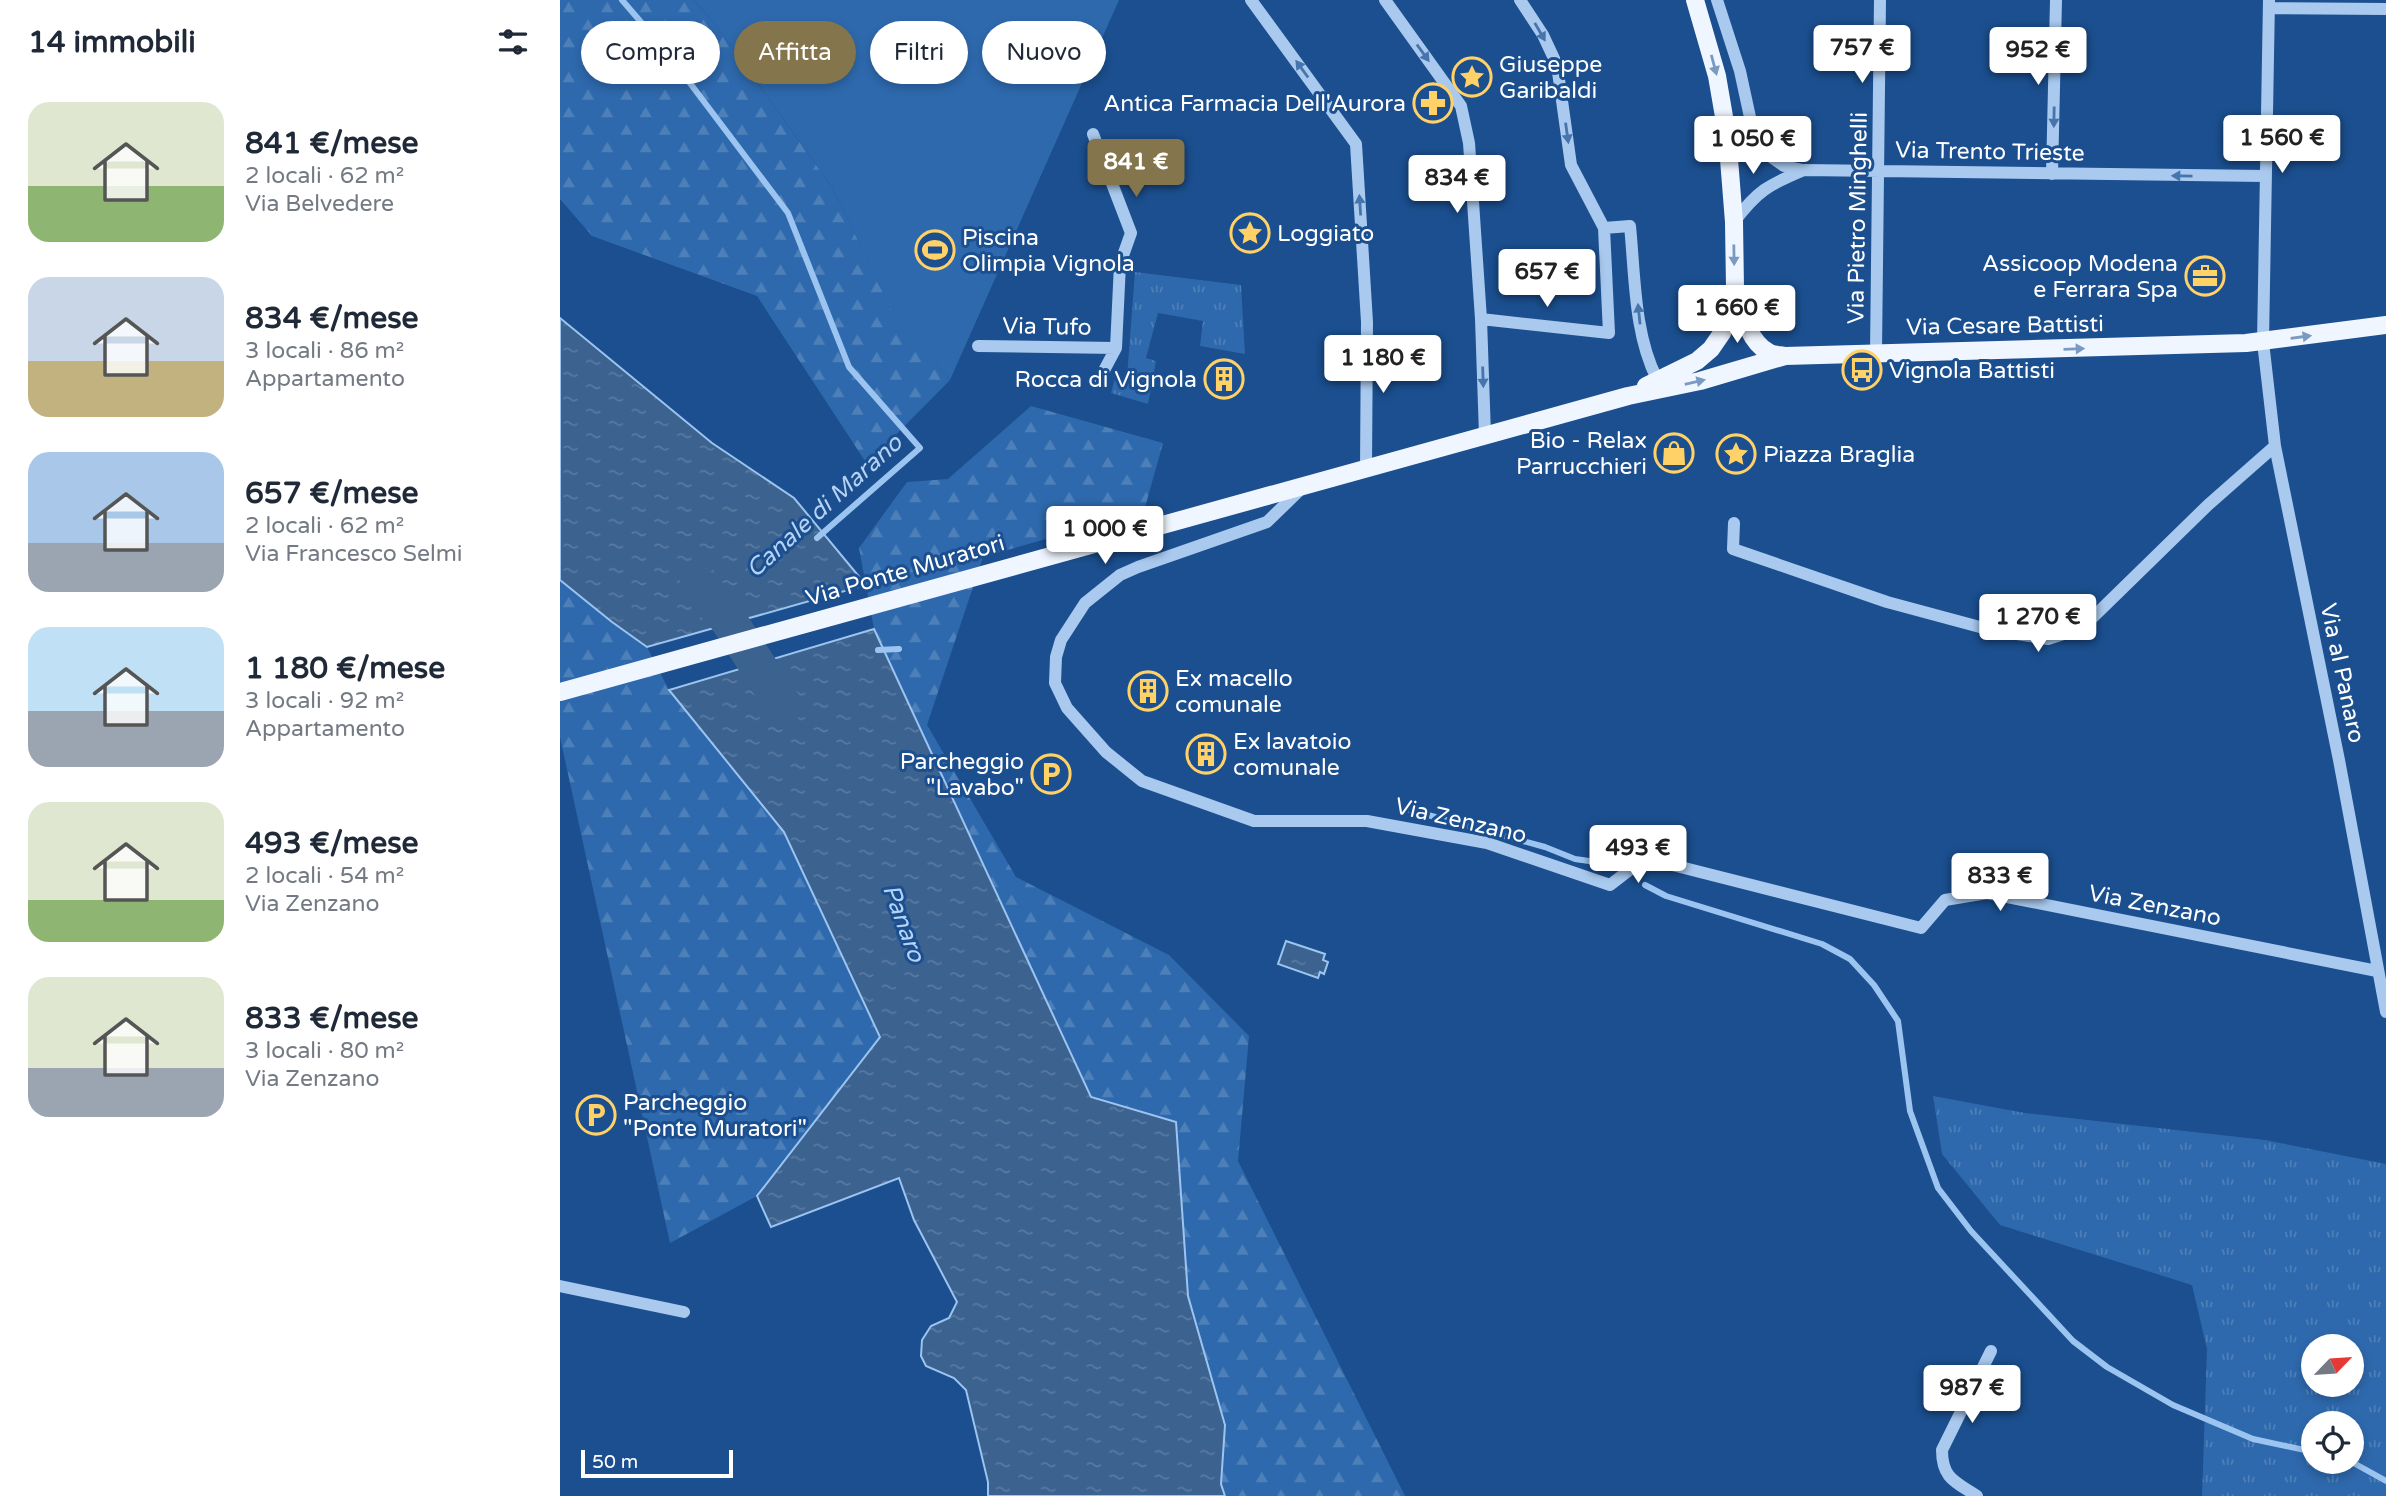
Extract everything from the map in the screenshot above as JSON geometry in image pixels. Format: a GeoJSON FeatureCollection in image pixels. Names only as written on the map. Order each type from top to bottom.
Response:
{"type":"FeatureCollection","features":[{"type":"Feature","properties":{"kind":"main road"},"geometry":{"type":"LineString","coordinates":[[1628,396],[1697,361],[1710,349],[1722,333],[1735,288],[1734,222],[1727,134],[1717,76],[1695,0]]}},
{"type":"Feature","properties":{"kind":"main road"},"geometry":{"type":"LineString","coordinates":[[1735,288],[1746,325],[1757,341],[1768,352],[1785,356]]}},
{"type":"Feature","properties":{"kind":"main road","name":"Via Cesare Battisti"},"geometry":{"type":"LineString","coordinates":[[1628,396],[1700,381],[1785,356],[2263,342],[2386,325]]}},
{"type":"Feature","properties":{"kind":"main road","name":"Via Ponte Muratori"},"geometry":{"type":"LineString","coordinates":[[560,692],[1628,396]]}},
{"type":"Feature","properties":{"kind":"street"},"geometry":{"type":"LineString","coordinates":[[1251,0],[1356,144],[1367,321],[1366,468]]}},
{"type":"Feature","properties":{"kind":"street"},"geometry":{"type":"LineString","coordinates":[[1385,0],[1461,106],[1469,144],[1481,319],[1485,435]]}},
{"type":"Feature","properties":{"kind":"street"},"geometry":{"type":"LineString","coordinates":[[1481,319],[1609,333],[1604,228],[1571,164],[1557,65],[1543,35],[1520,0]]}},
{"type":"Feature","properties":{"kind":"street","name":"Via Pietro Minghelli"},"geometry":{"type":"LineString","coordinates":[[1877,352],[1880,0]]}},
{"type":"Feature","properties":{"kind":"street"},"geometry":{"type":"LineString","coordinates":[[2052,174],[2056,0]]}},
{"type":"Feature","properties":{"kind":"street"},"geometry":{"type":"LineString","coordinates":[[1718,1],[1740,71],[1753,131],[1764,152],[1784,166],[1804,170]]}},
{"type":"Feature","properties":{"kind":"street"},"geometry":{"type":"LineString","coordinates":[[2269,4],[2386,9]]}},
{"type":"Feature","properties":{"kind":"street","name":"Via al Panaro"},"geometry":{"type":"LineString","coordinates":[[2269,4],[2263,342],[2275,446],[2339,760],[2386,1012]]}},
{"type":"Feature","properties":{"kind":"street"},"geometry":{"type":"LineString","coordinates":[[1093,134],[1131,233],[1121,264],[1116,348],[1100,378]]}},
{"type":"Feature","properties":{"kind":"street","name":"Via Trento Trieste"},"geometry":{"type":"LineString","coordinates":[[1734,222],[1752,199],[1771,183],[1804,170],[2265,176]]}},
{"type":"Feature","properties":{"kind":"street"},"geometry":{"type":"LineString","coordinates":[[1604,228],[1630,226],[1641,328],[1647,359],[1657,379]]}},
{"type":"Feature","properties":{"kind":"street","name":"Via Tufo"},"geometry":{"type":"LineString","coordinates":[[978,346],[1116,348]]}},
{"type":"Feature","properties":{"kind":"street"},"geometry":{"type":"LineString","coordinates":[[1734,523],[1733,550],[1900,605],[1991,630],[2048,639],[2082,628],[2208,505],[2275,446]]}},
{"type":"Feature","properties":{"kind":"street","name":"Via Zenzano"},"geometry":{"type":"LineString","coordinates":[[1305,485],[1267,522],[1120,575],[1085,603],[1061,640],[1056,657],[1055,683],[1066,708],[1106,752],[1142,781],[1254,821],[1367,821],[1487,843],[1610,885],[1645,858],[1921,928],[1945,900],[1987,893],[2381,976]]}},
{"type":"Feature","properties":{"kind":"street"},"geometry":{"type":"LineString","coordinates":[[560,1286],[684,1312]]}},
{"type":"Feature","properties":{"kind":"street"},"geometry":{"type":"LineString","coordinates":[[1977,1496],[1949,1477],[1942,1466],[1942,1450],[1991,1351]]}},
{"type":"Feature","properties":{"kind":"green space"},"geometry":{"type":"Polygon","coordinates":[[[560,0],[694,0],[712,21],[581,21],[581,84],[720,84],[720,31],[734,50],[734,84],[758,84],[832,187],[893,312],[950,380],[867,464],[757,296],[592,236],[560,199],[560,0]]]}},
{"type":"Feature","properties":{"kind":"green space","name":"Piscina Olimpia Vignola"},"geometry":{"type":"Polygon","coordinates":[[[694,0],[1119,0],[1106,29],[1106,21],[982,21],[982,84],[1082,84],[950,380],[893,313],[832,187],[758,84],[856,84],[856,21],[734,21],[734,50],[720,31],[720,21],[712,21],[694,0]]]}},
{"type":"Feature","properties":{"kind":"green space"},"geometry":{"type":"Polygon","coordinates":[[[1135,272],[1241,285],[1245,354],[1200,346],[1203,321],[1158,313],[1146,358],[1156,361],[1148,404],[1111,393],[1116,375],[1127,377],[1135,272]]]}},
{"type":"Feature","properties":{"kind":"green space"},"geometry":{"type":"Polygon","coordinates":[[[1031,406],[1163,443],[1144,511],[983,557],[927,725],[1016,877],[1169,955],[1249,1036],[1238,1161],[1405,1496],[1225,1496],[1221,1484],[1225,1425],[1188,1296],[1176,1122],[1091,1097],[874,629],[859,548],[907,482],[948,479],[1031,406]]]}},
{"type":"Feature","properties":{"kind":"green space"},"geometry":{"type":"Polygon","coordinates":[[[560,580],[647,647],[669,690],[784,832],[881,1037],[757,1196],[670,1243],[560,737],[560,580]]]}},
{"type":"Feature","properties":{"kind":"green space"},"geometry":{"type":"Polygon","coordinates":[[[1933,1096],[2025,1113],[2265,1140],[2386,1164],[2386,1496],[2202,1496],[2207,1349],[2192,1285],[2000,1225],[1942,1154],[1933,1096]]]}},
{"type":"Feature","properties":{"kind":"water"},"geometry":{"type":"Polygon","coordinates":[[[560,318],[712,443],[794,498],[866,585],[647,647],[560,580],[560,318]]]}},
{"type":"Feature","properties":{"kind":"water"},"geometry":{"type":"Polygon","coordinates":[[[874,629],[1091,1097],[1176,1122],[1188,1296],[1225,1425],[1221,1484],[1225,1496],[988,1496],[988,1482],[966,1390],[954,1378],[926,1366],[921,1356],[922,1340],[931,1326],[949,1318],[957,1302],[914,1220],[899,1178],[771,1227],[757,1196],[880,1037],[784,832],[669,690],[874,629]]]}},
{"type":"Feature","properties":{"kind":"water"},"geometry":{"type":"Polygon","coordinates":[[[1286,941],[1325,954],[1323,960],[1328,962],[1324,974],[1320,972],[1318,978],[1278,964],[1286,941]]]}},
{"type":"Feature","properties":{"kind":"waterway","name":"Canale di Marano"},"geometry":{"type":"LineString","coordinates":[[622,0],[665,50],[788,213],[849,367],[920,448],[817,538]]}},
{"type":"Feature","properties":{"kind":"waterway","name":"Panaro"},"geometry":{"type":"LineString","coordinates":[[698,585],[727,618],[784,706]]}},
{"type":"Feature","properties":{"kind":"waterway"},"geometry":{"type":"LineString","coordinates":[[878,650],[899,649]]}},
{"type":"Feature","properties":{"kind":"waterway"},"geometry":{"type":"LineString","coordinates":[[1406,809],[1545,847],[1575,859],[1617,865]]}},
{"type":"Feature","properties":{"kind":"waterway"},"geometry":{"type":"LineString","coordinates":[[1645,885],[1666,896],[1822,944],[1850,959],[1874,985],[1898,1021],[1910,1111],[1938,1188],[1971,1231],[2073,1341],[2107,1367],[2173,1405],[2253,1439],[2301,1449]]}},
{"type":"Feature","properties":{"kind":"waterway"},"geometry":{"type":"LineString","coordinates":[[2364,1469],[2386,1481]]}},
{"type":"Feature","properties":{"kind":"place","name":"Giuseppe Garibaldi"},"geometry":{"type":"Point","coordinates":[1472,77]}},
{"type":"Feature","properties":{"kind":"place","name":"Antica Farmacia Dell'Aurora"},"geometry":{"type":"Point","coordinates":[1433,103]}},
{"type":"Feature","properties":{"kind":"place","name":"Loggiato"},"geometry":{"type":"Point","coordinates":[1250,233]}},
{"type":"Feature","properties":{"kind":"place","name":"Piscina Olimpia Vignola"},"geometry":{"type":"Point","coordinates":[935,250]}},
{"type":"Feature","properties":{"kind":"place","name":"Assicoop Modena e Ferrara Spa"},"geometry":{"type":"Point","coordinates":[2205,276]}},
{"type":"Feature","properties":{"kind":"place","name":"Vignola Battisti"},"geometry":{"type":"Point","coordinates":[1862,370]}},
{"type":"Feature","properties":{"kind":"place","name":"Rocca di Vignola"},"geometry":{"type":"Point","coordinates":[1224,379]}},
{"type":"Feature","properties":{"kind":"place","name":"Bio - Relax Parrucchieri"},"geometry":{"type":"Point","coordinates":[1674,453]}},
{"type":"Feature","properties":{"kind":"place","name":"Piazza Braglia"},"geometry":{"type":"Point","coordinates":[1736,454]}},
{"type":"Feature","properties":{"kind":"place","name":"Ex macello comunale"},"geometry":{"type":"Point","coordinates":[1148,691]}},
{"type":"Feature","properties":{"kind":"place","name":"Ex lavatoio comunale"},"geometry":{"type":"Point","coordinates":[1206,754]}},
{"type":"Feature","properties":{"kind":"place","name":"Parcheggio \"Lavabo\""},"geometry":{"type":"Point","coordinates":[1051,774]}},
{"type":"Feature","properties":{"kind":"place","name":"Parcheggio \"Ponte Muratori\""},"geometry":{"type":"Point","coordinates":[596,1115]}}]}
